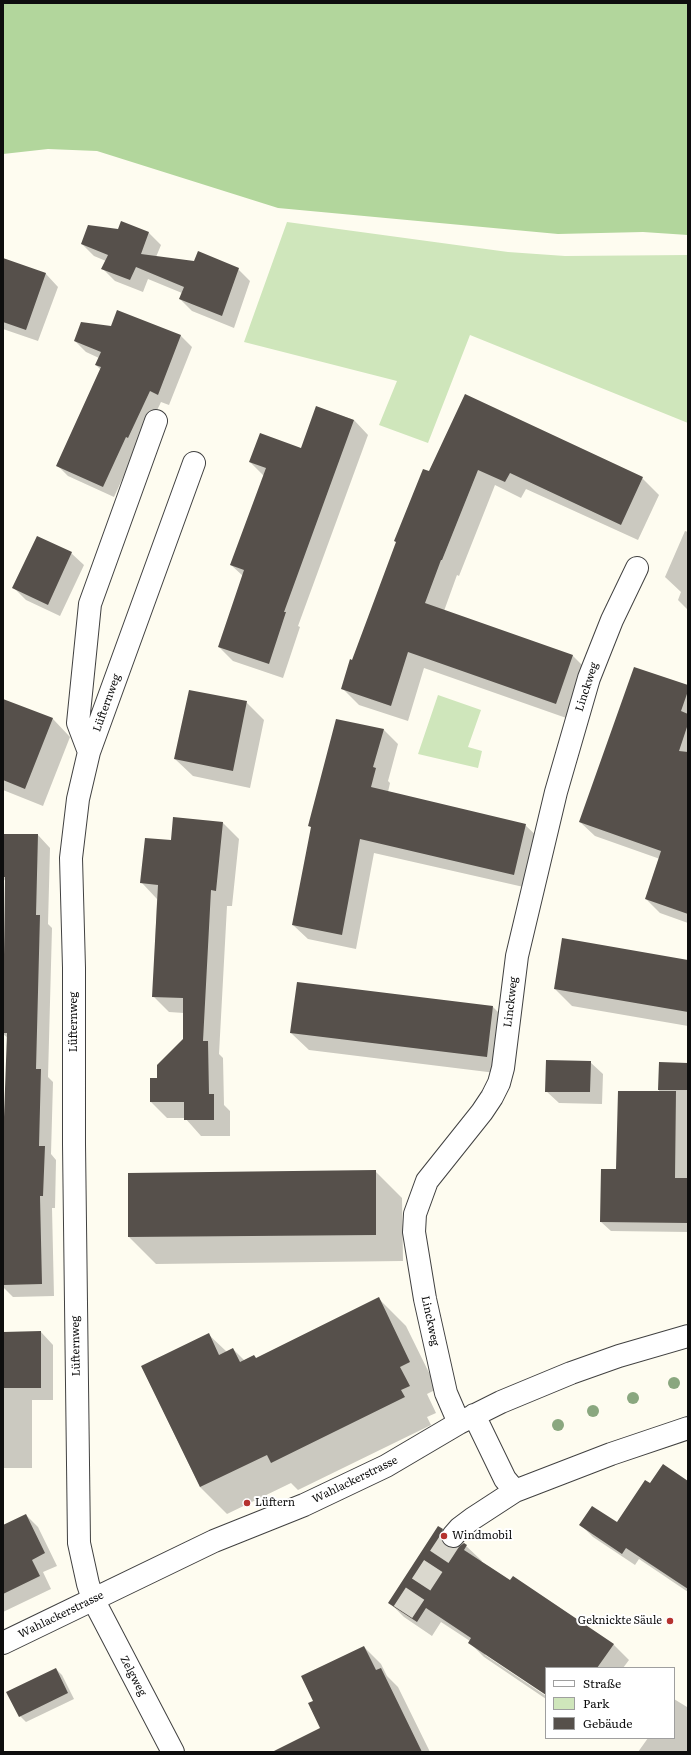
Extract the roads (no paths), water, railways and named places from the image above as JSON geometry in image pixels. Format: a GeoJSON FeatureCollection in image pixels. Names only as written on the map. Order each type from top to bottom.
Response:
{"type":"FeatureCollection","features":[{"type":"Feature","properties":{"kind":"street"},"geometry":{"type":"LineString","coordinates":[[89,752],[78,723],[90,604],[156,421]]}},
{"type":"Feature","properties":{"kind":"street","name":"Lüfternweg"},"geometry":{"type":"LineString","coordinates":[[93,1600],[79,1543],[72,858],[78,799],[89,752],[194,463]]}},
{"type":"Feature","properties":{"kind":"street","name":"Linckweg"},"geometry":{"type":"LineString","coordinates":[[515,1492],[466,1419],[446,1393],[425,1299],[414,1232],[415,1214],[427,1182],[482,1112],[492,1097],[498,1083],[503,1068],[517,956],[556,792],[589,678],[612,620],[637,568]]}},
{"type":"Feature","properties":{"kind":"street","name":"Wahlackerstrasse"},"geometry":{"type":"LineString","coordinates":[[3,1643],[214,1541],[304,1505],[386,1466],[466,1419],[501,1402],[571,1373],[618,1356],[688,1336]]}},
{"type":"Feature","properties":{"kind":"street"},"geometry":{"type":"LineString","coordinates":[[453,1536],[460,1528],[472,1519],[515,1492],[611,1454],[688,1428]]}},
{"type":"Feature","properties":{"kind":"street","name":"Zelgweg"},"geometry":{"type":"LineString","coordinates":[[93,1600],[174,1752]]}},
{"type":"Feature","properties":{"kind":"tunnel"},"geometry":{"type":"LineString","coordinates":[[403,1612],[453,1536]]}},
{"type":"Feature","properties":{"kind":"place","name":"Lüftern"},"geometry":{"type":"Point","coordinates":[247,1503]}},
{"type":"Feature","properties":{"kind":"place","name":"Windmobil"},"geometry":{"type":"Point","coordinates":[444,1536]}},
{"type":"Feature","properties":{"kind":"place","name":"Geknickte Säule"},"geometry":{"type":"Point","coordinates":[670,1621]}}]}
